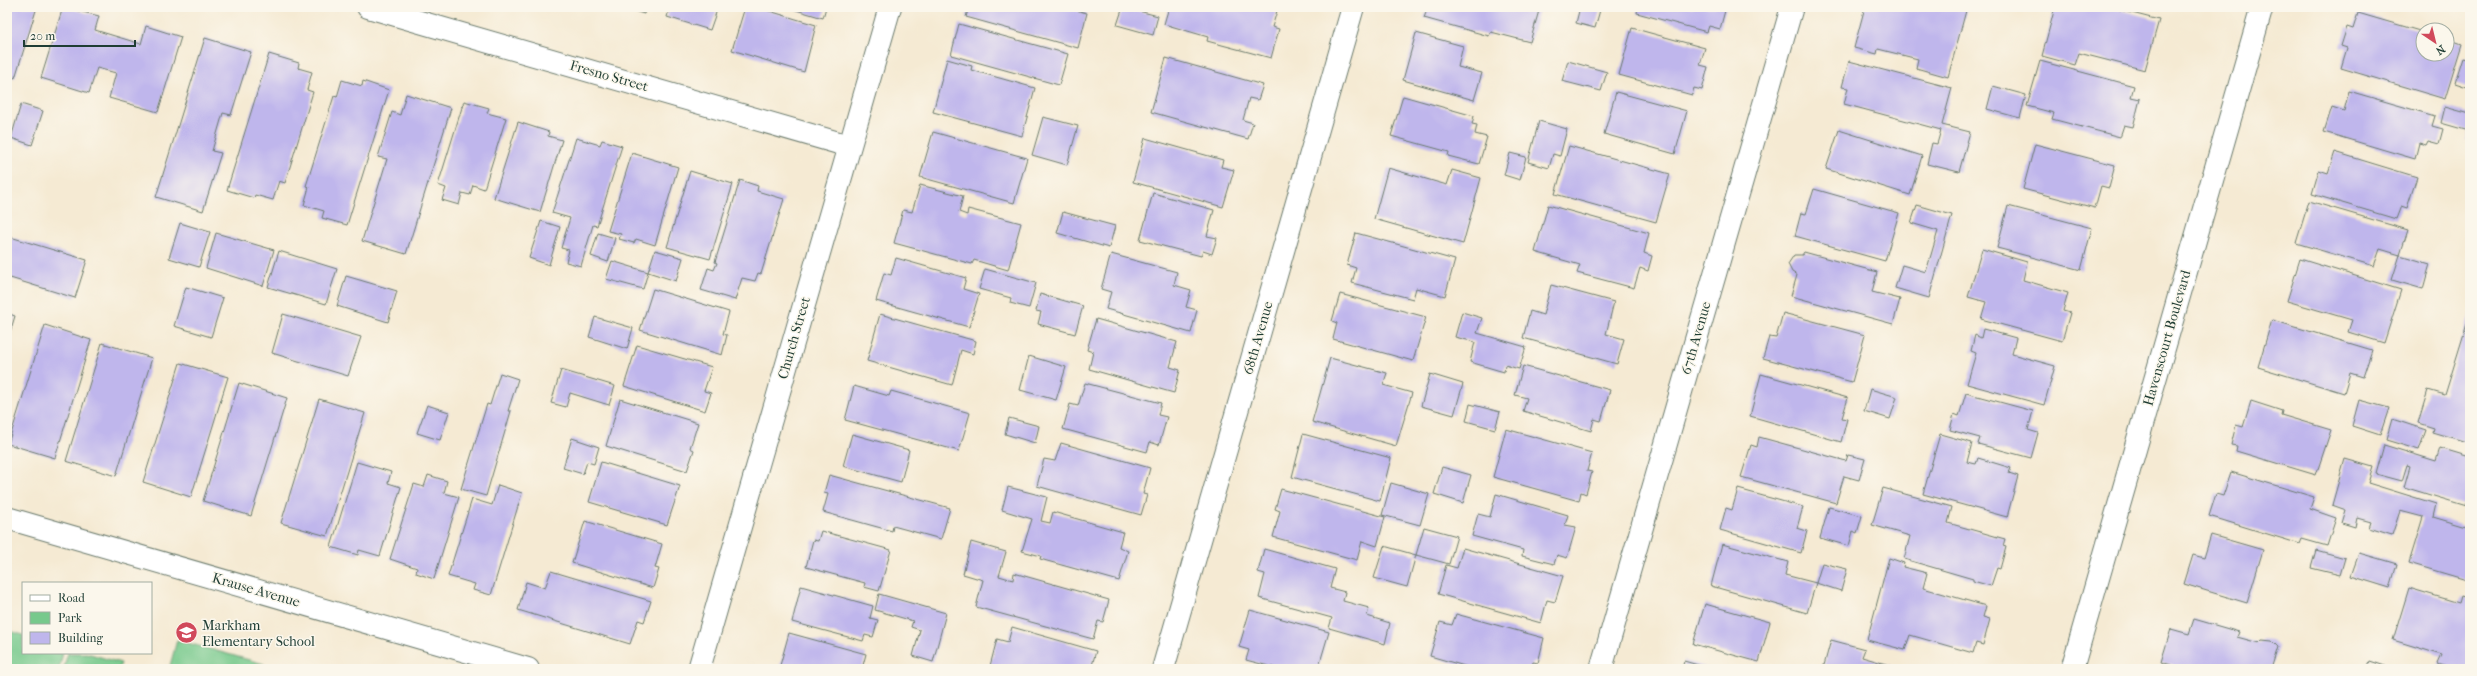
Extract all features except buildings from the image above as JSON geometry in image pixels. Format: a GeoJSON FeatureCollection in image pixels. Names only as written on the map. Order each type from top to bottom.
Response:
{"type":"FeatureCollection","features":[{"type":"Feature","properties":{"kind":"street","name":"Fresno Street"},"geometry":{"type":"LineString","coordinates":[[368,7],[849,146]]}},
{"type":"Feature","properties":{"kind":"street","name":"Church Street"},"geometry":{"type":"LineString","coordinates":[[699,669],[890,7]]}},
{"type":"Feature","properties":{"kind":"street","name":"68th Avenue"},"geometry":{"type":"LineString","coordinates":[[1163,669],[1353,7]]}},
{"type":"Feature","properties":{"kind":"street","name":"67th Avenue"},"geometry":{"type":"LineString","coordinates":[[1601,669],[1792,7]]}},
{"type":"Feature","properties":{"kind":"street","name":"Havenscourt Boulevard"},"geometry":{"type":"LineString","coordinates":[[2072,669],[2262,7]]}},
{"type":"Feature","properties":{"kind":"street","name":"Krause Avenue"},"geometry":{"type":"LineString","coordinates":[[7,518],[528,669]]}},
{"type":"Feature","properties":{"kind":"green space"},"geometry":{"type":"Polygon","coordinates":[[[7,630],[22,635],[22,654],[63,654],[59,669],[7,669],[7,630]]]}},
{"type":"Feature","properties":{"kind":"green space"},"geometry":{"type":"Polygon","coordinates":[[[177,640],[264,664],[263,669],[169,669],[177,640]]]}},
{"type":"Feature","properties":{"kind":"green space"},"geometry":{"type":"Polygon","coordinates":[[[68,654],[90,654],[121,663],[119,669],[63,669],[68,654]]]}},
{"type":"Feature","properties":{"kind":"place","name":"Markham Elementary School"},"geometry":{"type":"Point","coordinates":[186,633]}}]}
